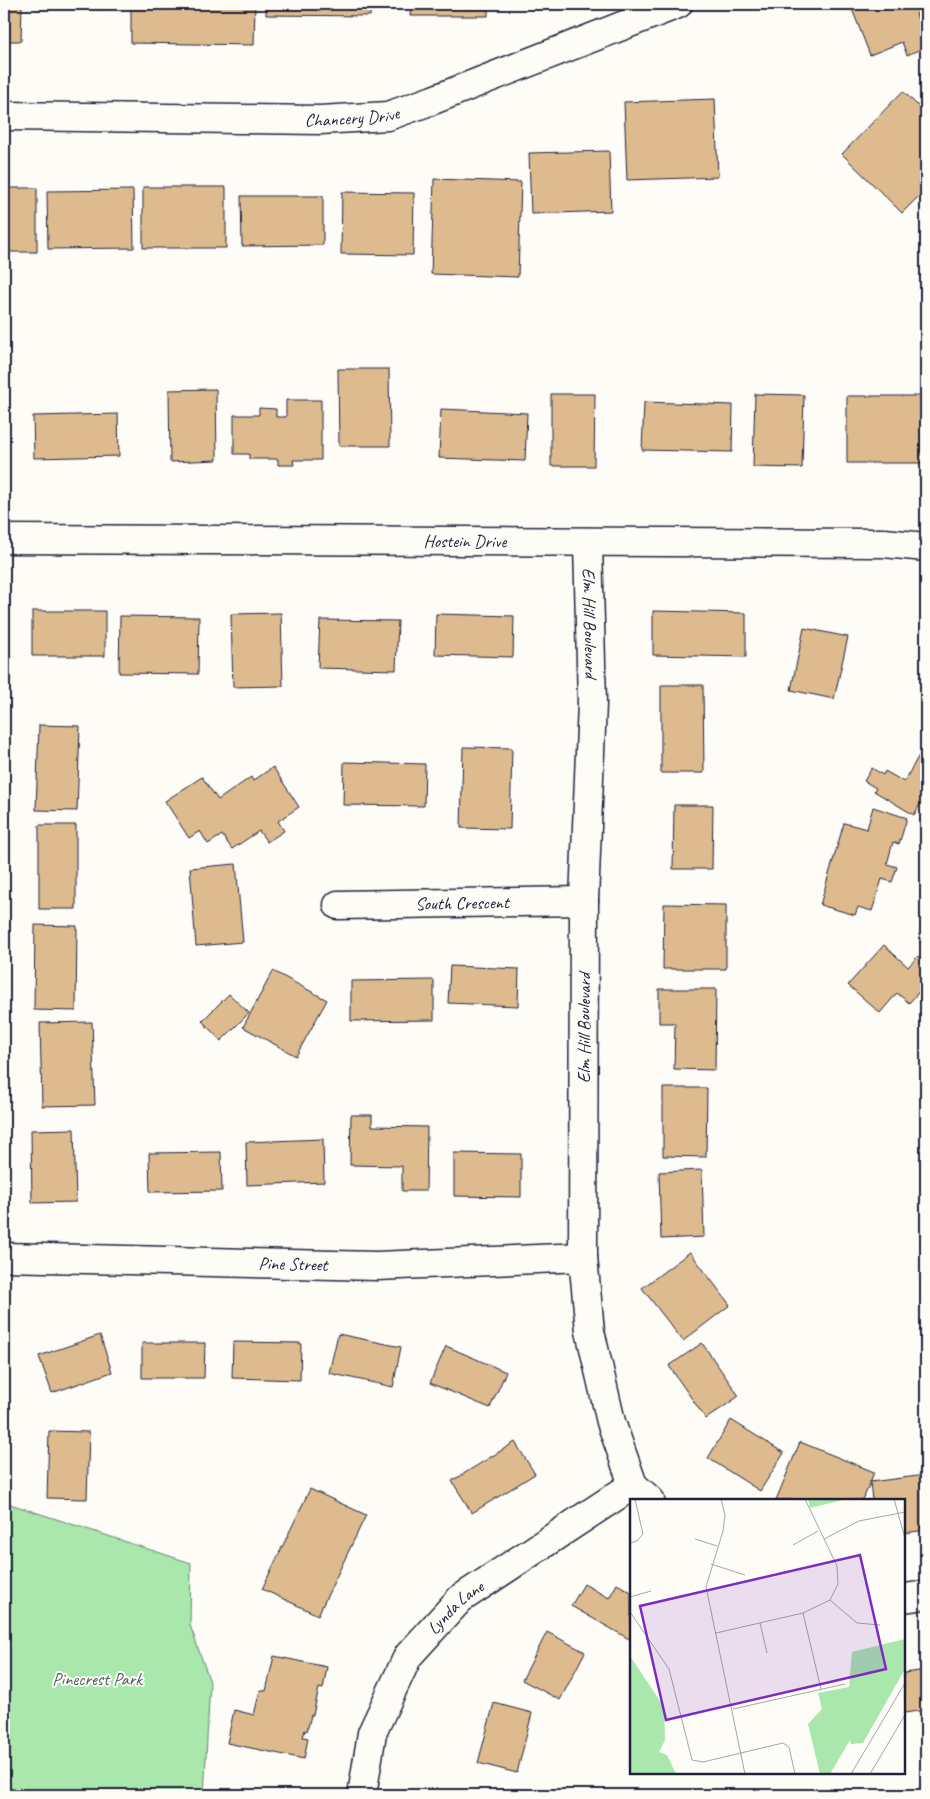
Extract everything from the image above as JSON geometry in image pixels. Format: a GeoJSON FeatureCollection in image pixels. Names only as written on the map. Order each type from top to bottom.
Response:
{"type":"FeatureCollection","features":[{"type":"Feature","properties":{"kind":"street","name":"Chancery Drive"},"geometry":{"type":"LineString","coordinates":[[4,116],[320,120],[388,116],[442,97],[678,4]]}},
{"type":"Feature","properties":{"kind":"street","name":"Hostein Drive"},"geometry":{"type":"LineString","coordinates":[[4,539],[884,544],[926,547]]}},
{"type":"Feature","properties":{"kind":"street","name":"Elm Hill Boulevard"},"geometry":{"type":"LineString","coordinates":[[588,543],[592,703],[584,902],[582,1257],[590,1331],[610,1422],[642,1492]]}},
{"type":"Feature","properties":{"kind":"street","name":"South Crescent"},"geometry":{"type":"LineString","coordinates":[[338,905],[584,902]]}},
{"type":"Feature","properties":{"kind":"street","name":"Pine Street"},"geometry":{"type":"LineString","coordinates":[[4,1257],[376,1266],[582,1257]]}},
{"type":"Feature","properties":{"kind":"street","name":"Lynda Lane"},"geometry":{"type":"LineString","coordinates":[[630,1499],[642,1492]]}},
{"type":"Feature","properties":{"kind":"street","name":"Lynda Lane"},"geometry":{"type":"LineString","coordinates":[[362,1795],[372,1733],[408,1656],[460,1599],[630,1499]]}},
{"type":"Feature","properties":{"kind":"street"},"geometry":{"type":"LineString","coordinates":[[905,1598],[926,1595]]}},
{"type":"Feature","properties":{"kind":"green space"},"geometry":{"type":"Polygon","coordinates":[[[69,4],[119,4],[100,10],[69,4]]]}},
{"type":"Feature","properties":{"kind":"green space","name":"Pinecrest Park"},"geometry":{"type":"Polygon","coordinates":[[[4,1502],[191,1563],[190,1625],[210,1682],[204,1795],[4,1795],[4,1502]]]}},
{"type":"Feature","properties":{"kind":"building"},"geometry":{"type":"Polygon","coordinates":[[[4,4],[22,4],[21,41],[4,41],[4,4]]]}},
{"type":"Feature","properties":{"kind":"building"},"geometry":{"type":"Polygon","coordinates":[[[131,4],[255,4],[254,45],[131,43],[131,4]]]}},
{"type":"Feature","properties":{"kind":"building"},"geometry":{"type":"Polygon","coordinates":[[[266,4],[371,4],[370,16],[266,15],[266,4]]]}},
{"type":"Feature","properties":{"kind":"building"},"geometry":{"type":"Polygon","coordinates":[[[411,4],[488,4],[488,16],[410,16],[411,4]]]}},
{"type":"Feature","properties":{"kind":"building"},"geometry":{"type":"Polygon","coordinates":[[[865,4],[926,4],[926,10],[916,14],[926,41],[926,47],[907,55],[902,42],[870,55],[852,9],[865,4]]]}},
{"type":"Feature","properties":{"kind":"building"},"geometry":{"type":"Polygon","coordinates":[[[903,91],[926,114],[926,189],[902,213],[842,154],[903,91]]]}},
{"type":"Feature","properties":{"kind":"building"},"geometry":{"type":"Polygon","coordinates":[[[715,99],[718,177],[627,180],[624,102],[715,99]]]}},
{"type":"Feature","properties":{"kind":"building"},"geometry":{"type":"Polygon","coordinates":[[[609,151],[611,211],[531,214],[529,153],[609,151]]]}},
{"type":"Feature","properties":{"kind":"building"},"geometry":{"type":"Polygon","coordinates":[[[434,179],[521,182],[518,277],[431,274],[434,179]]]}},
{"type":"Feature","properties":{"kind":"building"},"geometry":{"type":"Polygon","coordinates":[[[143,187],[226,187],[226,248],[143,248],[143,187]]]}},
{"type":"Feature","properties":{"kind":"building"},"geometry":{"type":"Polygon","coordinates":[[[4,188],[37,188],[37,252],[4,252],[4,188]]]}},
{"type":"Feature","properties":{"kind":"building"},"geometry":{"type":"Polygon","coordinates":[[[133,190],[134,248],[48,249],[47,191],[133,190]]]}},
{"type":"Feature","properties":{"kind":"building"},"geometry":{"type":"Polygon","coordinates":[[[342,192],[414,193],[413,255],[341,254],[342,192]]]}},
{"type":"Feature","properties":{"kind":"building"},"geometry":{"type":"Polygon","coordinates":[[[241,196],[323,196],[323,245],[242,246],[241,196]]]}},
{"type":"Feature","properties":{"kind":"building"},"geometry":{"type":"Polygon","coordinates":[[[338,369],[389,369],[390,446],[339,446],[338,369]]]}},
{"type":"Feature","properties":{"kind":"building"},"geometry":{"type":"Polygon","coordinates":[[[216,389],[217,460],[170,462],[169,390],[216,389]]]}},
{"type":"Feature","properties":{"kind":"building"},"geometry":{"type":"Polygon","coordinates":[[[551,394],[595,394],[594,466],[551,466],[551,394]]]}},
{"type":"Feature","properties":{"kind":"building"},"geometry":{"type":"Polygon","coordinates":[[[755,394],[804,395],[802,468],[753,467],[755,394]]]}},
{"type":"Feature","properties":{"kind":"building"},"geometry":{"type":"Polygon","coordinates":[[[847,396],[926,396],[926,463],[847,463],[847,396]]]}},
{"type":"Feature","properties":{"kind":"building"},"geometry":{"type":"Polygon","coordinates":[[[286,400],[321,400],[321,460],[293,460],[294,465],[278,465],[278,459],[249,459],[249,454],[234,454],[234,415],[259,415],[259,408],[276,409],[276,417],[286,417],[286,400]]]}},
{"type":"Feature","properties":{"kind":"building"},"geometry":{"type":"Polygon","coordinates":[[[644,402],[733,405],[732,452],[642,450],[644,402]]]}},
{"type":"Feature","properties":{"kind":"building"},"geometry":{"type":"Polygon","coordinates":[[[441,409],[527,413],[525,461],[439,458],[441,409]]]}},
{"type":"Feature","properties":{"kind":"building"},"geometry":{"type":"Polygon","coordinates":[[[118,414],[119,456],[34,458],[33,416],[118,414]]]}},
{"type":"Feature","properties":{"kind":"building"},"geometry":{"type":"Polygon","coordinates":[[[32,611],[105,611],[105,656],[32,656],[32,611]]]}},
{"type":"Feature","properties":{"kind":"building"},"geometry":{"type":"Polygon","coordinates":[[[653,611],[746,613],[746,657],[653,655],[653,611]]]}},
{"type":"Feature","properties":{"kind":"building"},"geometry":{"type":"Polygon","coordinates":[[[281,613],[283,686],[233,687],[231,614],[281,613]]]}},
{"type":"Feature","properties":{"kind":"building"},"geometry":{"type":"Polygon","coordinates":[[[436,614],[514,616],[513,657],[435,655],[436,614]]]}},
{"type":"Feature","properties":{"kind":"building"},"geometry":{"type":"Polygon","coordinates":[[[120,616],[199,617],[198,674],[119,673],[120,616]]]}},
{"type":"Feature","properties":{"kind":"building"},"geometry":{"type":"Polygon","coordinates":[[[320,620],[398,621],[396,670],[318,668],[320,620]]]}},
{"type":"Feature","properties":{"kind":"building"},"geometry":{"type":"Polygon","coordinates":[[[804,628],[848,637],[834,699],[791,690],[804,628]]]}},
{"type":"Feature","properties":{"kind":"building"},"geometry":{"type":"Polygon","coordinates":[[[661,685],[703,685],[704,773],[661,773],[661,685]]]}},
{"type":"Feature","properties":{"kind":"building"},"geometry":{"type":"Polygon","coordinates":[[[39,725],[80,726],[77,811],[36,810],[39,725]]]}},
{"type":"Feature","properties":{"kind":"building"},"geometry":{"type":"Polygon","coordinates":[[[926,743],[926,801],[923,799],[914,815],[874,791],[876,788],[864,781],[872,768],[883,775],[885,771],[904,782],[926,743]]]}},
{"type":"Feature","properties":{"kind":"building"},"geometry":{"type":"Polygon","coordinates":[[[463,747],[512,748],[510,829],[461,828],[463,747]]]}},
{"type":"Feature","properties":{"kind":"building"},"geometry":{"type":"Polygon","coordinates":[[[344,762],[425,764],[424,806],[343,805],[344,762]]]}},
{"type":"Feature","properties":{"kind":"building"},"geometry":{"type":"Polygon","coordinates":[[[273,767],[299,807],[278,821],[284,831],[267,842],[259,831],[232,849],[222,835],[208,844],[200,831],[189,838],[165,801],[202,777],[218,800],[251,777],[253,781],[273,767]]]}},
{"type":"Feature","properties":{"kind":"building"},"geometry":{"type":"Polygon","coordinates":[[[674,805],[713,805],[712,869],[673,869],[674,805]]]}},
{"type":"Feature","properties":{"kind":"building"},"geometry":{"type":"Polygon","coordinates":[[[873,807],[907,818],[899,844],[893,842],[887,864],[897,867],[892,882],[882,879],[872,911],[858,907],[855,915],[820,905],[844,823],[867,829],[873,807]]]}},
{"type":"Feature","properties":{"kind":"building"},"geometry":{"type":"Polygon","coordinates":[[[39,825],[76,825],[76,909],[39,909],[39,825]]]}},
{"type":"Feature","properties":{"kind":"building"},"geometry":{"type":"Polygon","coordinates":[[[236,864],[243,942],[196,946],[190,868],[236,864]]]}},
{"type":"Feature","properties":{"kind":"building"},"geometry":{"type":"Polygon","coordinates":[[[664,904],[726,905],[726,969],[663,969],[664,904]]]}},
{"type":"Feature","properties":{"kind":"building"},"geometry":{"type":"Polygon","coordinates":[[[35,925],[77,926],[76,1011],[34,1010],[35,925]]]}},
{"type":"Feature","properties":{"kind":"building"},"geometry":{"type":"Polygon","coordinates":[[[884,945],[908,967],[918,956],[926,963],[926,984],[909,1003],[897,993],[880,1013],[848,985],[884,945]]]}},
{"type":"Feature","properties":{"kind":"building"},"geometry":{"type":"Polygon","coordinates":[[[450,966],[519,969],[518,1006],[448,1003],[450,966]]]}},
{"type":"Feature","properties":{"kind":"building"},"geometry":{"type":"Polygon","coordinates":[[[273,971],[327,1000],[296,1056],[243,1027],[273,971]]]}},
{"type":"Feature","properties":{"kind":"building"},"geometry":{"type":"Polygon","coordinates":[[[434,980],[434,1020],[351,1021],[351,981],[434,980]]]}},
{"type":"Feature","properties":{"kind":"building"},"geometry":{"type":"Polygon","coordinates":[[[659,989],[716,989],[715,1070],[674,1069],[675,1023],[659,1023],[659,989]]]}},
{"type":"Feature","properties":{"kind":"building"},"geometry":{"type":"Polygon","coordinates":[[[229,994],[249,1013],[221,1041],[202,1021],[229,994]]]}},
{"type":"Feature","properties":{"kind":"building"},"geometry":{"type":"Polygon","coordinates":[[[92,1022],[95,1105],[42,1106],[40,1023],[92,1022]]]}},
{"type":"Feature","properties":{"kind":"building"},"geometry":{"type":"Polygon","coordinates":[[[663,1088],[707,1088],[706,1157],[663,1156],[663,1088]]]}},
{"type":"Feature","properties":{"kind":"building"},"geometry":{"type":"Polygon","coordinates":[[[351,1115],[372,1115],[372,1126],[427,1127],[426,1191],[402,1191],[402,1166],[350,1165],[351,1115]]]}},
{"type":"Feature","properties":{"kind":"building"},"geometry":{"type":"Polygon","coordinates":[[[74,1129],[76,1202],[32,1203],[31,1130],[74,1129]]]}},
{"type":"Feature","properties":{"kind":"building"},"geometry":{"type":"Polygon","coordinates":[[[323,1139],[324,1182],[247,1185],[246,1142],[323,1139]]]}},
{"type":"Feature","properties":{"kind":"building"},"geometry":{"type":"Polygon","coordinates":[[[221,1152],[222,1191],[150,1192],[149,1153],[221,1152]]]}},
{"type":"Feature","properties":{"kind":"building"},"geometry":{"type":"Polygon","coordinates":[[[454,1153],[521,1154],[521,1197],[454,1196],[454,1153]]]}},
{"type":"Feature","properties":{"kind":"building"},"geometry":{"type":"Polygon","coordinates":[[[702,1170],[704,1237],[661,1239],[659,1172],[702,1170]]]}},
{"type":"Feature","properties":{"kind":"building"},"geometry":{"type":"Polygon","coordinates":[[[690,1252],[730,1305],[683,1341],[642,1288],[690,1252]]]}},
{"type":"Feature","properties":{"kind":"building"},"geometry":{"type":"Polygon","coordinates":[[[926,1254],[926,1270],[922,1269],[926,1254]]]}},
{"type":"Feature","properties":{"kind":"building"},"geometry":{"type":"Polygon","coordinates":[[[338,1334],[401,1347],[393,1387],[329,1373],[338,1334]]]}},
{"type":"Feature","properties":{"kind":"building"},"geometry":{"type":"Polygon","coordinates":[[[100,1335],[112,1372],[52,1393],[39,1356],[100,1335]]]}},
{"type":"Feature","properties":{"kind":"building"},"geometry":{"type":"Polygon","coordinates":[[[233,1342],[301,1343],[300,1380],[232,1378],[233,1342]]]}},
{"type":"Feature","properties":{"kind":"building"},"geometry":{"type":"Polygon","coordinates":[[[142,1343],[205,1343],[204,1378],[142,1378],[142,1343]]]}},
{"type":"Feature","properties":{"kind":"building"},"geometry":{"type":"Polygon","coordinates":[[[702,1343],[739,1396],[706,1419],[669,1366],[702,1343]]]}},
{"type":"Feature","properties":{"kind":"building"},"geometry":{"type":"Polygon","coordinates":[[[446,1346],[506,1372],[490,1408],[430,1383],[446,1346]]]}},
{"type":"Feature","properties":{"kind":"building"},"geometry":{"type":"Polygon","coordinates":[[[731,1420],[784,1453],[760,1491],[708,1458],[731,1420]]]}},
{"type":"Feature","properties":{"kind":"building"},"geometry":{"type":"Polygon","coordinates":[[[49,1431],[89,1432],[87,1499],[47,1498],[49,1431]]]}},
{"type":"Feature","properties":{"kind":"building"},"geometry":{"type":"Polygon","coordinates":[[[515,1442],[535,1474],[472,1513],[452,1481],[515,1442]]]}},
{"type":"Feature","properties":{"kind":"building"},"geometry":{"type":"Polygon","coordinates":[[[800,1442],[874,1472],[863,1499],[776,1499],[800,1442]]]}},
{"type":"Feature","properties":{"kind":"building"},"geometry":{"type":"Polygon","coordinates":[[[926,1475],[926,1530],[905,1533],[905,1499],[872,1499],[870,1482],[926,1475]]]}},
{"type":"Feature","properties":{"kind":"building"},"geometry":{"type":"Polygon","coordinates":[[[310,1489],[366,1515],[318,1615],[262,1589],[310,1489]]]}},
{"type":"Feature","properties":{"kind":"building"},"geometry":{"type":"Polygon","coordinates":[[[584,1584],[609,1598],[617,1584],[630,1591],[630,1639],[571,1606],[584,1584]]]}},
{"type":"Feature","properties":{"kind":"building"},"geometry":{"type":"Polygon","coordinates":[[[547,1632],[585,1652],[560,1700],[522,1680],[547,1632]]]}},
{"type":"Feature","properties":{"kind":"building"},"geometry":{"type":"Polygon","coordinates":[[[274,1656],[327,1667],[323,1689],[319,1688],[313,1715],[311,1715],[307,1731],[305,1730],[303,1737],[308,1738],[304,1759],[227,1743],[234,1710],[254,1715],[260,1690],[266,1691],[274,1656]]]}},
{"type":"Feature","properties":{"kind":"building"},"geometry":{"type":"Polygon","coordinates":[[[926,1670],[926,1710],[905,1713],[905,1673],[926,1670]]]}},
{"type":"Feature","properties":{"kind":"building"},"geometry":{"type":"Polygon","coordinates":[[[494,1703],[532,1713],[517,1773],[478,1763],[494,1703]]]}}]}
